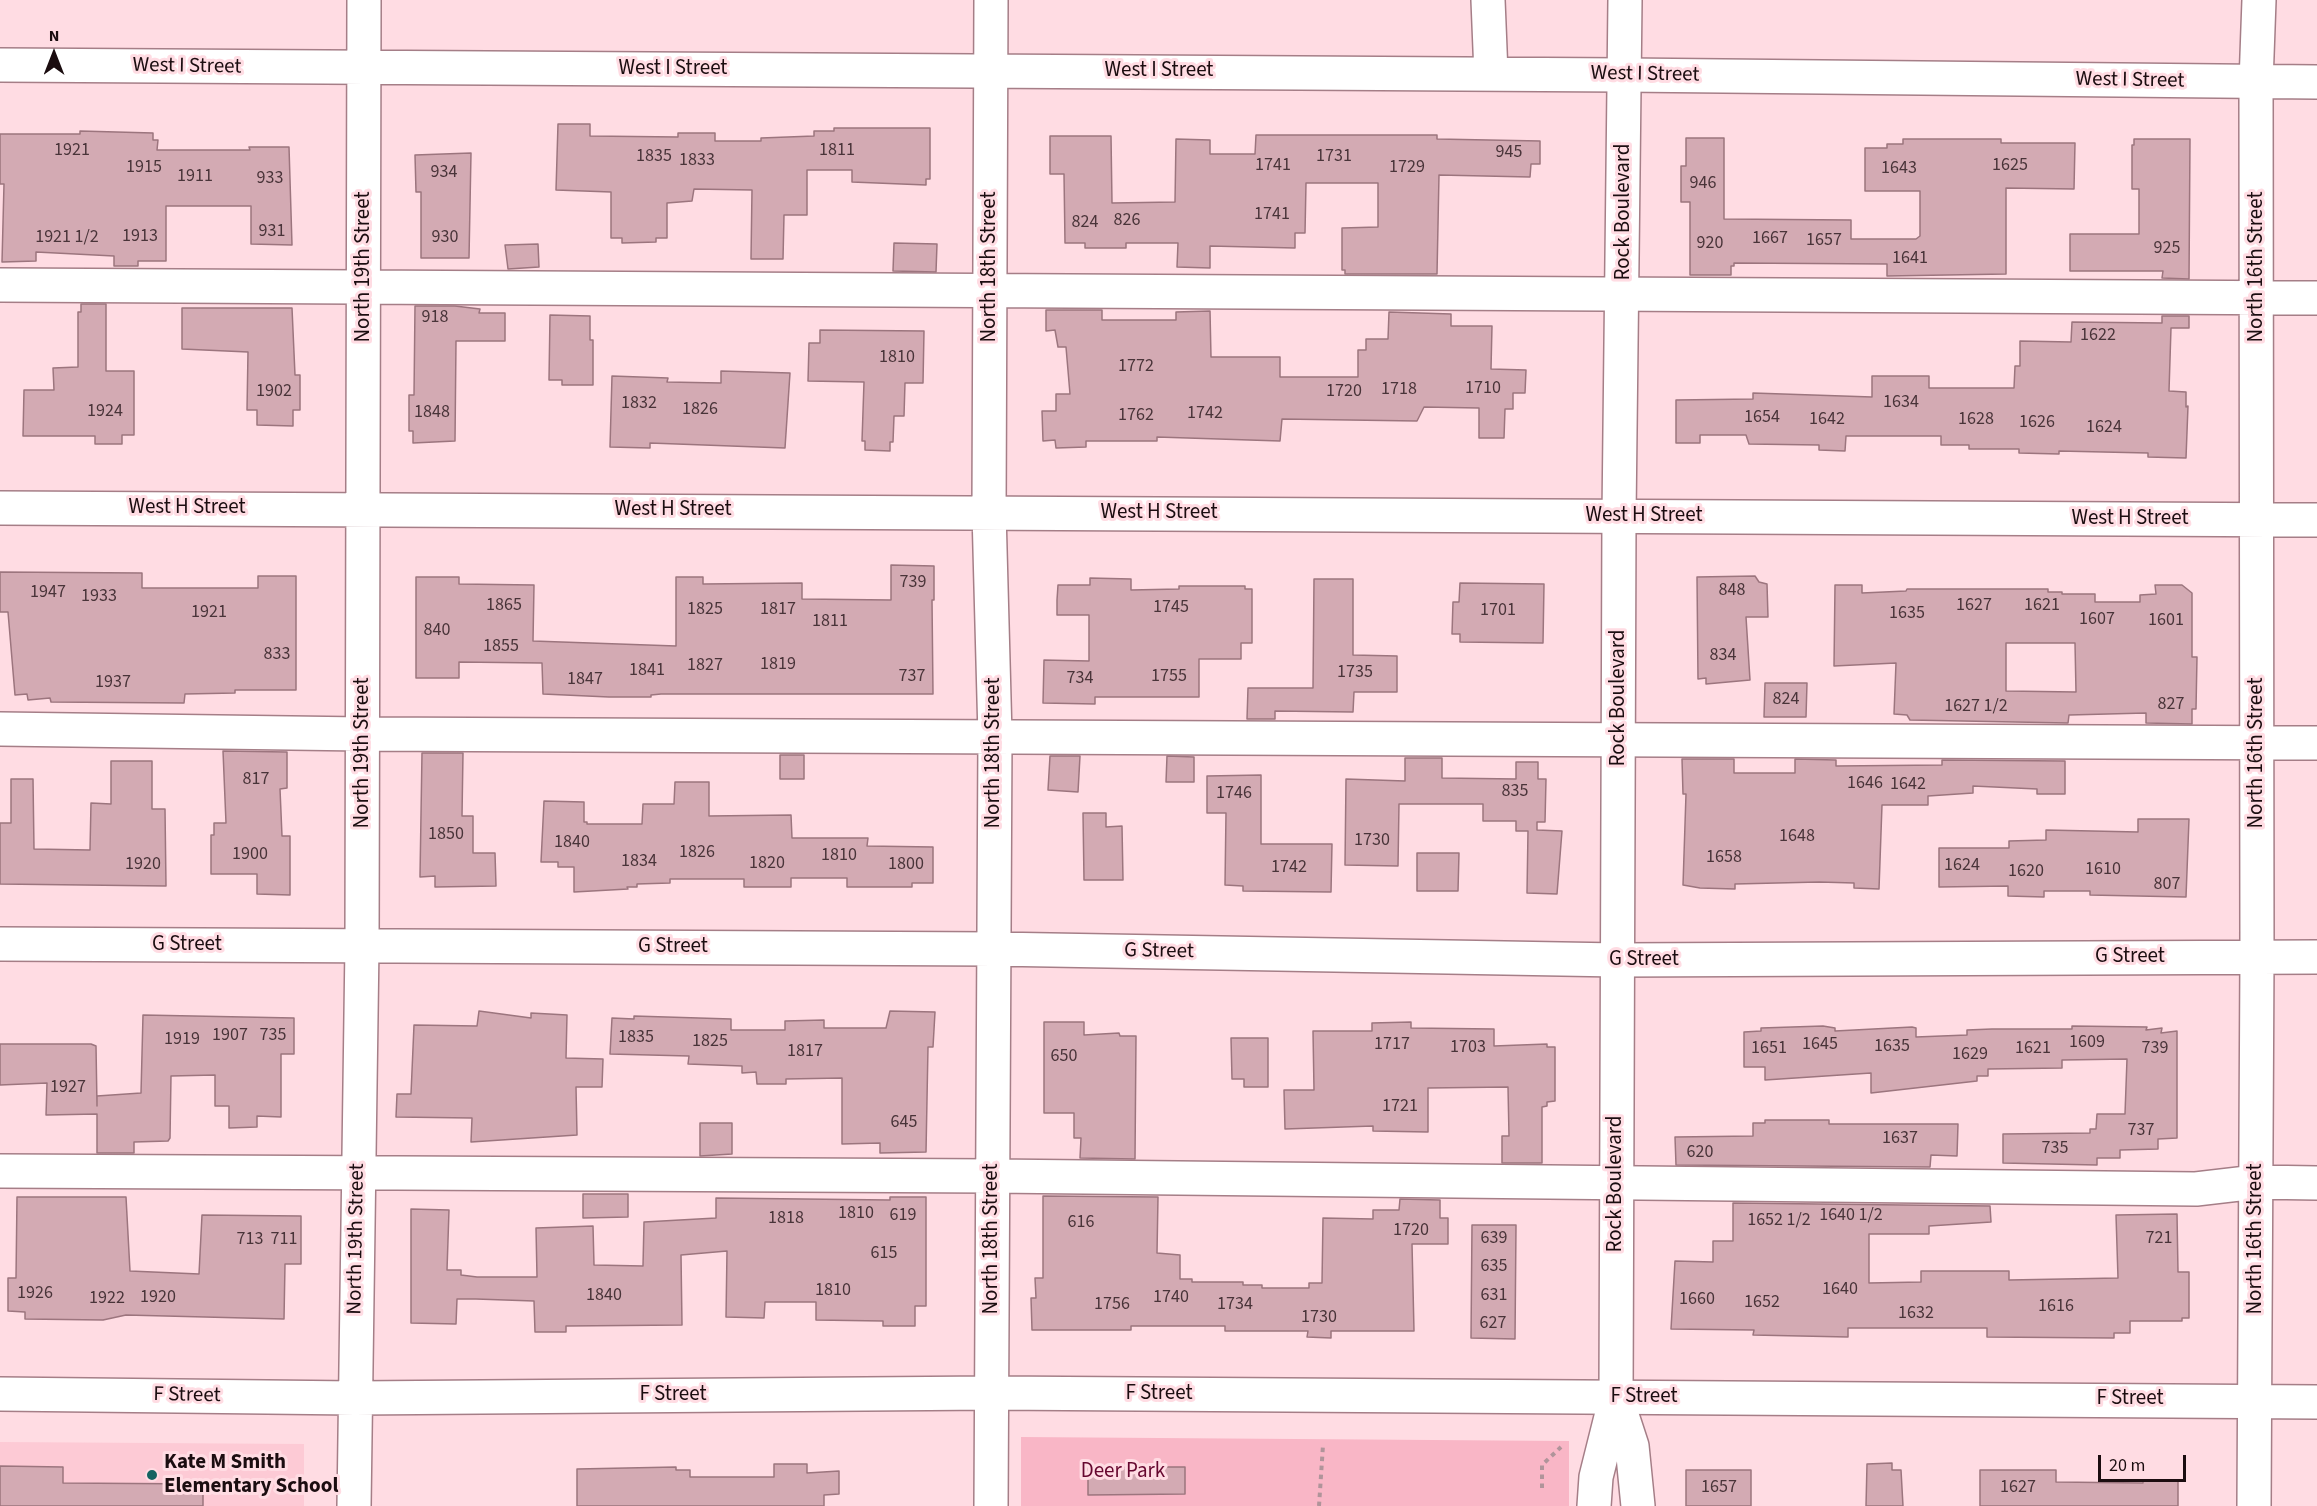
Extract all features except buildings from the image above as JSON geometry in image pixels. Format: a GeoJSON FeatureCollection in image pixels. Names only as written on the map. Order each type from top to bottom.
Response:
{"type":"FeatureCollection","features":[{"type":"Feature","properties":{"kind":"street","name":"North 19th Street"},"geometry":{"type":"LineString","coordinates":[[354,1506],[362,945],[364,0]]}},
{"type":"Feature","properties":{"kind":"street","name":"North 18th Street"},"geometry":{"type":"LineString","coordinates":[[991,0],[989,512],[995,736],[991,1506]]}},
{"type":"Feature","properties":{"kind":"street"},"geometry":{"type":"LineString","coordinates":[[1488,0],[1491,74]]}},
{"type":"Feature","properties":{"kind":"street","name":"Rock Boulevard"},"geometry":{"type":"LineString","coordinates":[[1593,1506],[1596,1477],[1616,1396],[1619,516],[1623,294],[1624,0]]}},
{"type":"Feature","properties":{"kind":"street","name":"North 16th Street"},"geometry":{"type":"LineString","coordinates":[[2254,1506],[2258,956],[2256,83],[2259,0]]}},
{"type":"Feature","properties":{"kind":"street","name":"West I Street"},"geometry":{"type":"LineString","coordinates":[[0,64],[363,69],[991,70],[2317,82]]}},
{"type":"Feature","properties":{"kind":"street"},"geometry":{"type":"LineString","coordinates":[[0,285],[2317,298]]}},
{"type":"Feature","properties":{"kind":"street","name":"West H Street"},"geometry":{"type":"LineString","coordinates":[[0,508],[364,508],[2317,520]]}},
{"type":"Feature","properties":{"kind":"street"},"geometry":{"type":"LineString","coordinates":[[0,729],[363,734],[2317,743]]}},
{"type":"Feature","properties":{"kind":"street","name":"G Street"},"geometry":{"type":"LineString","coordinates":[[0,944],[994,949],[1618,960],[2317,957]]}},
{"type":"Feature","properties":{"kind":"street"},"geometry":{"type":"LineString","coordinates":[[0,1171],[993,1176],[2196,1189],[2256,1182],[2317,1183]]}},
{"type":"Feature","properties":{"kind":"street","name":"F Street"},"geometry":{"type":"LineString","coordinates":[[0,1394],[355,1398],[992,1393],[2317,1402]]}},
{"type":"Feature","properties":{"kind":"street","name":"Rock Boulevard"},"geometry":{"type":"LineString","coordinates":[[1616,1396],[1632,1446],[1638,1506]]}},
{"type":"Feature","properties":{"kind":"path"},"geometry":{"type":"LineString","coordinates":[[1319,1506],[1323,1444]]}},
{"type":"Feature","properties":{"kind":"path"},"geometry":{"type":"LineString","coordinates":[[1542,1488],[1542,1465],[1561,1447]]}},
{"type":"Feature","properties":{"kind":"shaded area","name":"Kate M Smith Elementary School"},"geometry":{"type":"Polygon","coordinates":[[[0,1442],[304,1444],[304,1506],[0,1506],[0,1442]]]}},
{"type":"Feature","properties":{"kind":"green space","name":"Deer Park"},"geometry":{"type":"Polygon","coordinates":[[[1021,1437],[1569,1441],[1569,1506],[1021,1506],[1021,1437]]]}},
{"type":"Feature","properties":{"kind":"place","name":"Kate M Smith Elementary School"},"geometry":{"type":"Point","coordinates":[152,1475]}}]}
